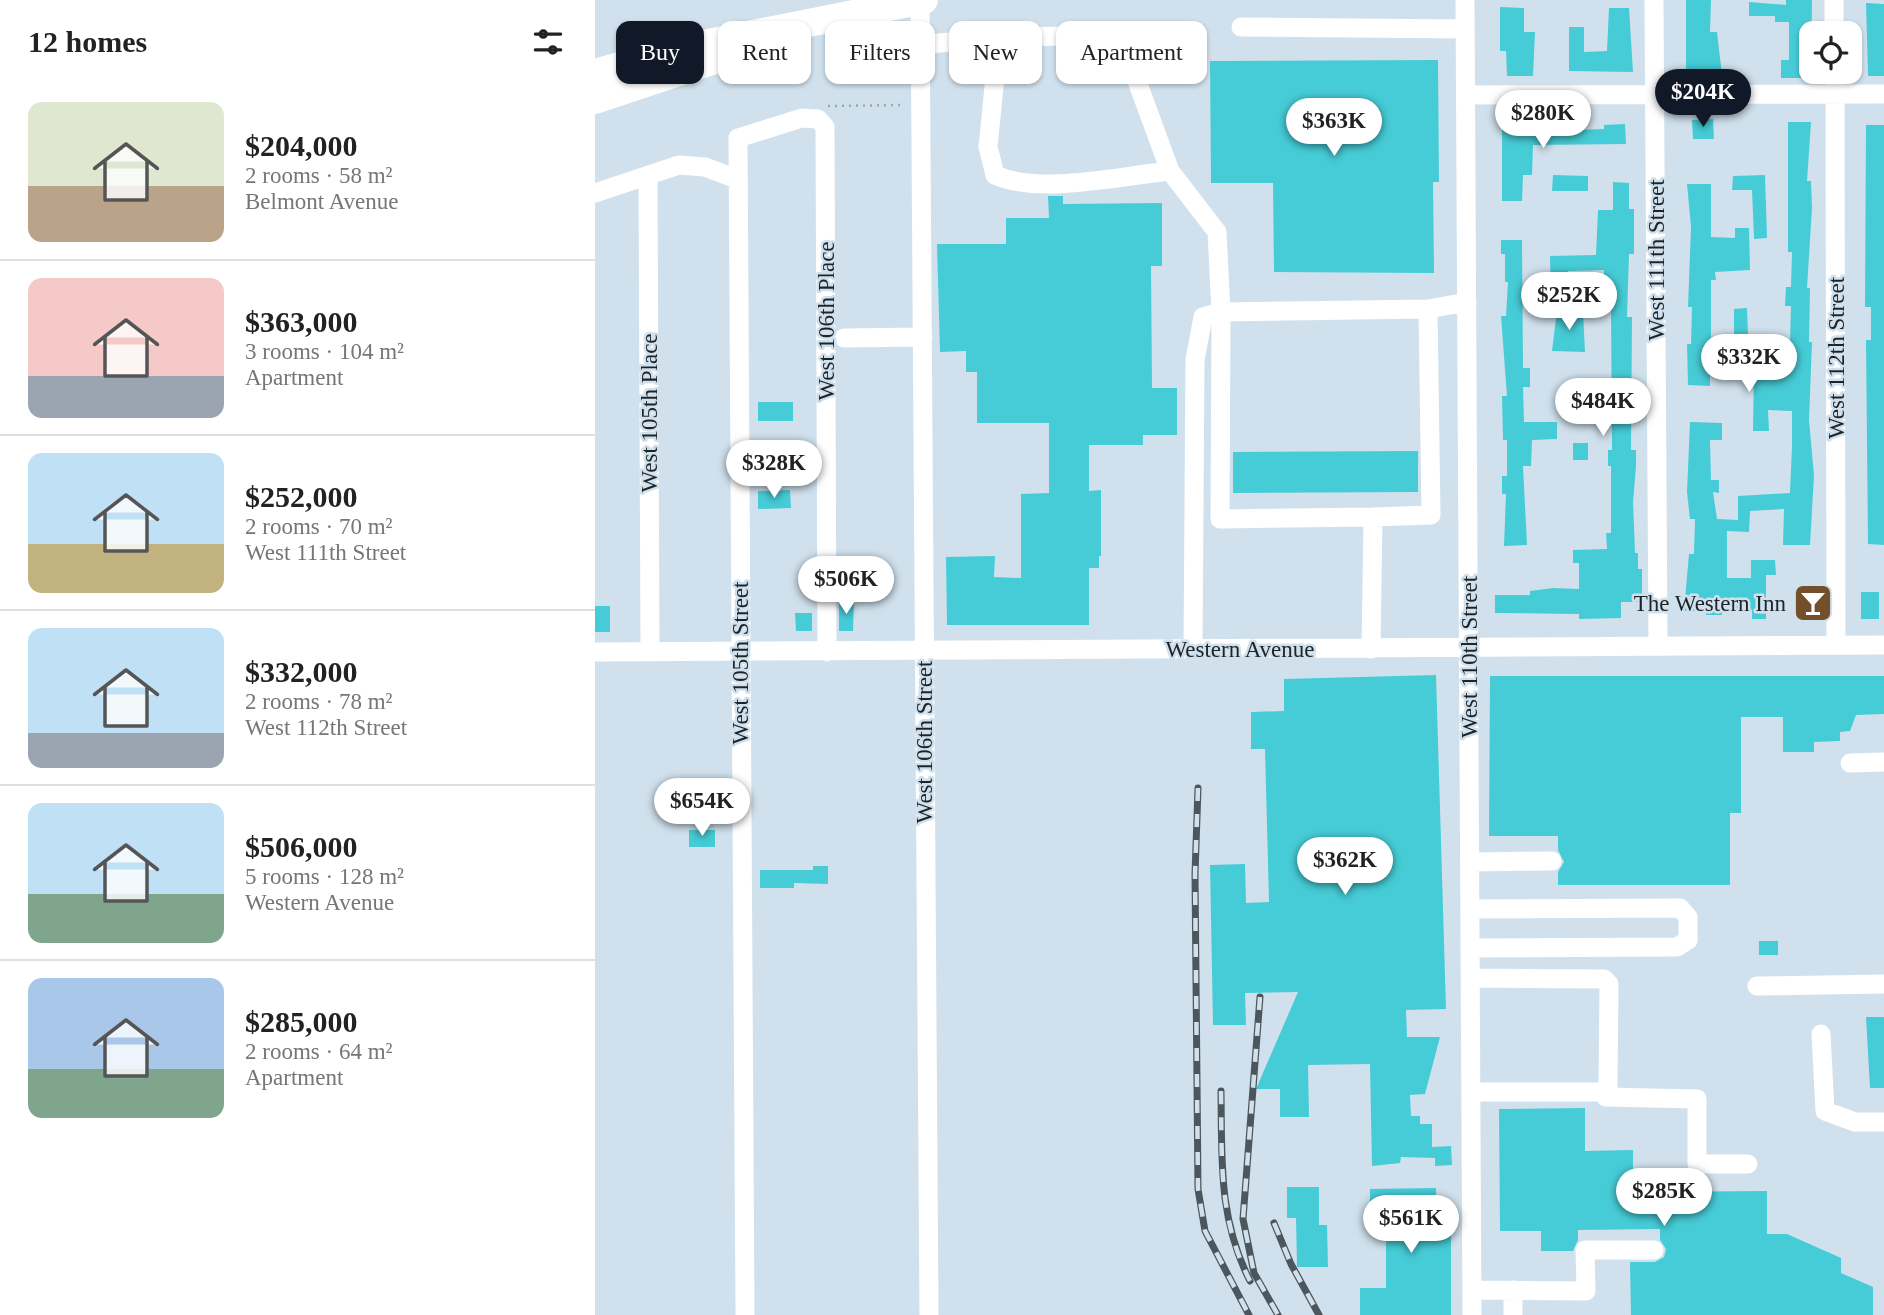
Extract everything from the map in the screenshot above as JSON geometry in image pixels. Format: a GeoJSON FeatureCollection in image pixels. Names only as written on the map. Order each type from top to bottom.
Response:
{"type":"FeatureCollection","features":[{"type":"Feature","properties":{"kind":"highway"},"geometry":{"type":"LineString","coordinates":[[595,73],[678,49],[922,0]]}},
{"type":"Feature","properties":{"kind":"highway"},"geometry":{"type":"LineString","coordinates":[[595,100],[877,7]]}},
{"type":"Feature","properties":{"kind":"street","name":"West 106th Street"},"geometry":{"type":"LineString","coordinates":[[921,21],[922,0]]}},
{"type":"Feature","properties":{"kind":"street","name":"West 110th Street"},"geometry":{"type":"LineString","coordinates":[[1465,0],[1472,1315]]}},
{"type":"Feature","properties":{"kind":"street","name":"West 111th Street"},"geometry":{"type":"LineString","coordinates":[[1654,0],[1658,645]]}},
{"type":"Feature","properties":{"kind":"street"},"geometry":{"type":"LineString","coordinates":[[1834,0],[1834,21]]}},
{"type":"Feature","properties":{"kind":"street"},"geometry":{"type":"LineString","coordinates":[[1241,27],[1465,29]]}},
{"type":"Feature","properties":{"kind":"street"},"geometry":{"type":"LineString","coordinates":[[1042,36],[1072,36],[1096,42],[1134,73],[1170,171],[1217,232],[1221,312],[1220,519],[1431,514],[1428,309]]}},
{"type":"Feature","properties":{"kind":"street","name":"West 106th Street"},"geometry":{"type":"LineString","coordinates":[[920,84],[929,1315]]}},
{"type":"Feature","properties":{"kind":"street"},"geometry":{"type":"LineString","coordinates":[[994,84],[988,147],[995,175],[1012,183],[1051,183],[1170,171]]}},
{"type":"Feature","properties":{"kind":"street","name":"West 112th Street"},"geometry":{"type":"LineString","coordinates":[[1836,84],[1836,645]]}},
{"type":"Feature","properties":{"kind":"street"},"geometry":{"type":"LineString","coordinates":[[1466,95],[1884,94]]}},
{"type":"Feature","properties":{"kind":"street","name":"West 106th Place"},"geometry":{"type":"LineString","coordinates":[[738,138],[802,118],[818,119],[825,127],[827,652]]}},
{"type":"Feature","properties":{"kind":"street","name":"West 105th Street"},"geometry":{"type":"LineString","coordinates":[[738,138],[744,1315]]}},
{"type":"Feature","properties":{"kind":"street"},"geometry":{"type":"LineString","coordinates":[[595,193],[647,175],[692,164],[737,179]]}},
{"type":"Feature","properties":{"kind":"street","name":"West 105th Place"},"geometry":{"type":"LineString","coordinates":[[647,175],[650,652]]}},
{"type":"Feature","properties":{"kind":"street"},"geometry":{"type":"LineString","coordinates":[[1193,650],[1195,359],[1203,317],[1221,312],[1428,309],[1467,302]]}},
{"type":"Feature","properties":{"kind":"street"},"geometry":{"type":"LineString","coordinates":[[844,338],[923,337]]}},
{"type":"Feature","properties":{"kind":"street"},"geometry":{"type":"LineString","coordinates":[[1371,649],[1373,517]]}},
{"type":"Feature","properties":{"kind":"street","name":"Western Avenue"},"geometry":{"type":"LineString","coordinates":[[595,652],[1884,645]]}},
{"type":"Feature","properties":{"kind":"street"},"geometry":{"type":"LineString","coordinates":[[1850,763],[1884,762]]}},
{"type":"Feature","properties":{"kind":"street"},"geometry":{"type":"LineString","coordinates":[[1469,862],[1552,861]]}},
{"type":"Feature","properties":{"kind":"street"},"geometry":{"type":"LineString","coordinates":[[1470,909],[1680,908],[1688,917],[1688,940],[1678,947],[1470,948]]}},
{"type":"Feature","properties":{"kind":"street"},"geometry":{"type":"LineString","coordinates":[[1470,978],[1604,979],[1609,984],[1608,1087],[1602,1092],[1471,1092]]}},
{"type":"Feature","properties":{"kind":"street"},"geometry":{"type":"LineString","coordinates":[[1757,986],[1884,984]]}},
{"type":"Feature","properties":{"kind":"street"},"geometry":{"type":"LineString","coordinates":[[1821,1034],[1825,1111],[1855,1122],[1884,1122]]}},
{"type":"Feature","properties":{"kind":"street"},"geometry":{"type":"LineString","coordinates":[[1602,1092],[1606,1097],[1697,1100],[1697,1164],[1748,1164]]}},
{"type":"Feature","properties":{"kind":"street"},"geometry":{"type":"LineString","coordinates":[[1472,1290],[1586,1291],[1585,1250],[1654,1250]]}},
{"type":"Feature","properties":{"kind":"street"},"geometry":{"type":"LineString","coordinates":[[1513,1290],[1513,1315]]}},
{"type":"Feature","properties":{"kind":"path"},"geometry":{"type":"LineString","coordinates":[[821,107],[902,105]]}},
{"type":"Feature","properties":{"kind":"building"},"geometry":{"type":"Polygon","coordinates":[[[1686,0],[1711,0],[1710,32],[1717,32],[1722,75],[1686,75],[1686,0]]]}},
{"type":"Feature","properties":{"kind":"building"},"geometry":{"type":"Polygon","coordinates":[[[1786,0],[1812,0],[1812,21],[1799,21],[1799,78],[1781,78],[1781,60],[1789,60],[1789,22],[1775,22],[1775,16],[1749,16],[1749,2],[1786,5],[1786,0]]]}},
{"type":"Feature","properties":{"kind":"building"},"geometry":{"type":"Polygon","coordinates":[[[1866,3],[1884,4],[1884,76],[1868,76],[1866,3]]]}},
{"type":"Feature","properties":{"kind":"building"},"geometry":{"type":"Polygon","coordinates":[[[1500,7],[1524,8],[1524,32],[1535,32],[1533,76],[1507,76],[1506,51],[1500,51],[1500,7]]]}},
{"type":"Feature","properties":{"kind":"building"},"geometry":{"type":"Polygon","coordinates":[[[1609,8],[1629,8],[1633,72],[1569,71],[1569,27],[1584,27],[1584,52],[1607,51],[1609,8]]]}},
{"type":"Feature","properties":{"kind":"building"},"geometry":{"type":"Polygon","coordinates":[[[1438,60],[1439,182],[1433,182],[1434,273],[1274,272],[1273,183],[1211,183],[1210,61],[1438,60]]]}},
{"type":"Feature","properties":{"kind":"building"},"geometry":{"type":"Polygon","coordinates":[[[1713,119],[1714,139],[1693,139],[1692,120],[1713,119]]]}},
{"type":"Feature","properties":{"kind":"building"},"geometry":{"type":"Polygon","coordinates":[[[1788,122],[1811,122],[1807,181],[1811,181],[1812,208],[1807,288],[1810,288],[1809,342],[1812,342],[1809,420],[1814,476],[1810,545],[1783,545],[1784,509],[1750,511],[1749,532],[1727,531],[1727,578],[1751,578],[1751,560],[1775,560],[1776,575],[1766,575],[1766,619],[1752,619],[1752,611],[1722,611],[1722,615],[1706,615],[1706,611],[1684,611],[1689,554],[1694,554],[1695,519],[1690,519],[1687,492],[1690,422],[1722,423],[1722,440],[1710,440],[1711,480],[1719,480],[1719,493],[1713,492],[1717,519],[1738,520],[1738,496],[1790,493],[1792,446],[1792,411],[1768,410],[1769,431],[1753,431],[1754,371],[1733,372],[1732,359],[1710,359],[1710,386],[1688,385],[1687,344],[1691,344],[1692,307],[1688,307],[1691,227],[1687,184],[1711,184],[1711,237],[1735,238],[1735,228],[1749,228],[1750,270],[1715,272],[1716,280],[1711,280],[1711,344],[1734,345],[1734,309],[1747,308],[1748,335],[1769,335],[1769,343],[1790,343],[1791,306],[1785,306],[1786,287],[1791,287],[1792,252],[1788,252],[1788,122]]]}},
{"type":"Feature","properties":{"kind":"building"},"geometry":{"type":"Polygon","coordinates":[[[1625,124],[1626,144],[1533,145],[1532,175],[1523,175],[1522,201],[1502,201],[1502,125],[1542,125],[1542,131],[1604,129],[1604,125],[1625,124]]]}},
{"type":"Feature","properties":{"kind":"building"},"geometry":{"type":"Polygon","coordinates":[[[1866,125],[1884,125],[1884,545],[1868,544],[1866,340],[1871,340],[1871,307],[1865,307],[1866,125]]]}},
{"type":"Feature","properties":{"kind":"building"},"geometry":{"type":"Polygon","coordinates":[[[1553,175],[1588,176],[1588,191],[1552,191],[1553,175]]]}},
{"type":"Feature","properties":{"kind":"building"},"geometry":{"type":"Polygon","coordinates":[[[1765,175],[1767,238],[1754,239],[1752,190],[1732,190],[1733,176],[1765,175]]]}},
{"type":"Feature","properties":{"kind":"building"},"geometry":{"type":"Polygon","coordinates":[[[1613,182],[1629,183],[1629,209],[1634,209],[1634,254],[1629,254],[1627,317],[1632,317],[1631,450],[1636,450],[1633,502],[1635,553],[1638,553],[1638,569],[1642,569],[1642,602],[1621,602],[1621,618],[1579,619],[1579,614],[1495,613],[1495,595],[1530,595],[1530,591],[1553,588],[1579,589],[1579,563],[1573,563],[1573,550],[1607,549],[1606,533],[1611,533],[1611,466],[1608,466],[1608,450],[1612,450],[1611,307],[1604,307],[1604,270],[1568,271],[1567,301],[1551,301],[1550,256],[1596,255],[1598,210],[1613,210],[1613,182]]]}},
{"type":"Feature","properties":{"kind":"building"},"geometry":{"type":"Polygon","coordinates":[[[1048,196],[1063,196],[1063,204],[1162,203],[1162,266],[1151,266],[1152,388],[1177,388],[1177,435],[1143,435],[1143,445],[1089,445],[1089,491],[1101,490],[1101,556],[1099,568],[1089,568],[1089,625],[947,625],[946,557],[995,556],[994,577],[1021,578],[1021,494],[1049,493],[1049,423],[977,423],[977,372],[966,372],[966,351],[940,352],[937,244],[1006,244],[1006,218],[1049,218],[1048,196]]]}},
{"type":"Feature","properties":{"kind":"building"},"geometry":{"type":"Polygon","coordinates":[[[1501,240],[1522,240],[1523,368],[1530,368],[1530,387],[1523,387],[1524,422],[1557,422],[1557,439],[1532,440],[1531,466],[1523,466],[1527,545],[1504,546],[1506,494],[1502,494],[1502,476],[1507,476],[1507,440],[1503,440],[1502,396],[1507,396],[1501,316],[1506,316],[1508,282],[1505,282],[1505,254],[1501,254],[1501,240]]]}},
{"type":"Feature","properties":{"kind":"building"},"geometry":{"type":"Polygon","coordinates":[[[1557,310],[1583,312],[1585,352],[1552,351],[1557,310]]]}},
{"type":"Feature","properties":{"kind":"building"},"geometry":{"type":"Polygon","coordinates":[[[758,402],[793,402],[793,421],[758,421],[758,402]]]}},
{"type":"Feature","properties":{"kind":"building"},"geometry":{"type":"Polygon","coordinates":[[[1573,443],[1588,443],[1588,460],[1573,460],[1573,443]]]}},
{"type":"Feature","properties":{"kind":"building"},"geometry":{"type":"Polygon","coordinates":[[[1418,451],[1418,492],[1233,493],[1233,452],[1418,451]]]}},
{"type":"Feature","properties":{"kind":"building"},"geometry":{"type":"Polygon","coordinates":[[[790,490],[791,508],[758,509],[758,491],[790,490]]]}},
{"type":"Feature","properties":{"kind":"building","name":"The Western Inn"},"geometry":{"type":"Polygon","coordinates":[[[1802,587],[1824,587],[1824,619],[1801,619],[1802,587]]]}},
{"type":"Feature","properties":{"kind":"building"},"geometry":{"type":"Polygon","coordinates":[[[1861,592],[1879,592],[1879,619],[1861,619],[1861,592]]]}},
{"type":"Feature","properties":{"kind":"building"},"geometry":{"type":"Polygon","coordinates":[[[839,600],[854,601],[853,631],[839,631],[839,600]]]}},
{"type":"Feature","properties":{"kind":"building"},"geometry":{"type":"Polygon","coordinates":[[[595,606],[610,606],[610,632],[595,632],[595,606]]]}},
{"type":"Feature","properties":{"kind":"building"},"geometry":{"type":"Polygon","coordinates":[[[795,613],[812,613],[812,631],[796,631],[795,613]]]}},
{"type":"Feature","properties":{"kind":"building"},"geometry":{"type":"Polygon","coordinates":[[[1436,675],[1446,1009],[1406,1010],[1407,1037],[1440,1037],[1425,1094],[1410,1095],[1411,1116],[1420,1116],[1420,1124],[1432,1124],[1432,1147],[1451,1146],[1452,1165],[1435,1166],[1435,1158],[1401,1157],[1400,1163],[1372,1166],[1370,1064],[1308,1065],[1309,1117],[1280,1117],[1280,1089],[1256,1089],[1298,992],[1245,993],[1246,1025],[1213,1025],[1210,865],[1245,864],[1246,903],[1269,902],[1265,749],[1251,749],[1251,712],[1284,711],[1284,679],[1436,675]]]}},
{"type":"Feature","properties":{"kind":"building"},"geometry":{"type":"Polygon","coordinates":[[[1490,676],[1884,676],[1884,714],[1856,715],[1850,731],[1840,732],[1840,741],[1814,742],[1814,752],[1783,752],[1783,717],[1741,717],[1741,813],[1730,813],[1730,885],[1558,885],[1558,872],[1564,862],[1558,850],[1558,836],[1489,836],[1490,676]]]}},
{"type":"Feature","properties":{"kind":"building"},"geometry":{"type":"Polygon","coordinates":[[[689,830],[715,830],[715,847],[689,847],[689,830]]]}},
{"type":"Feature","properties":{"kind":"building"},"geometry":{"type":"Polygon","coordinates":[[[813,866],[828,866],[828,884],[794,883],[794,888],[760,888],[760,870],[813,870],[813,866]]]}},
{"type":"Feature","properties":{"kind":"building"},"geometry":{"type":"Polygon","coordinates":[[[1759,941],[1778,941],[1778,955],[1759,955],[1759,941]]]}},
{"type":"Feature","properties":{"kind":"building"},"geometry":{"type":"Polygon","coordinates":[[[1866,1017],[1884,1017],[1884,1088],[1870,1088],[1866,1017]]]}},
{"type":"Feature","properties":{"kind":"building"},"geometry":{"type":"Polygon","coordinates":[[[1585,1108],[1585,1151],[1633,1150],[1633,1192],[1767,1191],[1767,1234],[1787,1234],[1841,1258],[1841,1273],[1873,1287],[1873,1315],[1631,1315],[1630,1262],[1655,1262],[1664,1257],[1666,1249],[1660,1240],[1660,1229],[1578,1230],[1578,1240],[1573,1251],[1541,1251],[1541,1231],[1500,1231],[1499,1109],[1585,1108]]]}},
{"type":"Feature","properties":{"kind":"building"},"geometry":{"type":"Polygon","coordinates":[[[1287,1187],[1319,1187],[1319,1225],[1327,1225],[1328,1267],[1297,1267],[1296,1218],[1287,1218],[1287,1187]]]}},
{"type":"Feature","properties":{"kind":"building"},"geometry":{"type":"Polygon","coordinates":[[[1436,1188],[1437,1222],[1451,1222],[1451,1315],[1360,1315],[1360,1288],[1386,1288],[1386,1223],[1370,1223],[1370,1189],[1436,1188]]]}},
{"type":"Feature","properties":{"kind":"railway"},"geometry":{"type":"LineString","coordinates":[[1198,788],[1195,874],[1198,1189],[1205,1231],[1249,1315]]}},
{"type":"Feature","properties":{"kind":"railway"},"geometry":{"type":"LineString","coordinates":[[1260,997],[1243,1219],[1254,1273],[1278,1315]]}},
{"type":"Feature","properties":{"kind":"railway"},"geometry":{"type":"LineString","coordinates":[[1221,1091],[1222,1164],[1227,1211],[1232,1234],[1250,1281]]}},
{"type":"Feature","properties":{"kind":"railway"},"geometry":{"type":"LineString","coordinates":[[1274,1223],[1291,1264],[1319,1315]]}},
{"type":"Feature","properties":{"kind":"place","name":"The Western Inn"},"geometry":{"type":"Point","coordinates":[1813,603]}}]}
